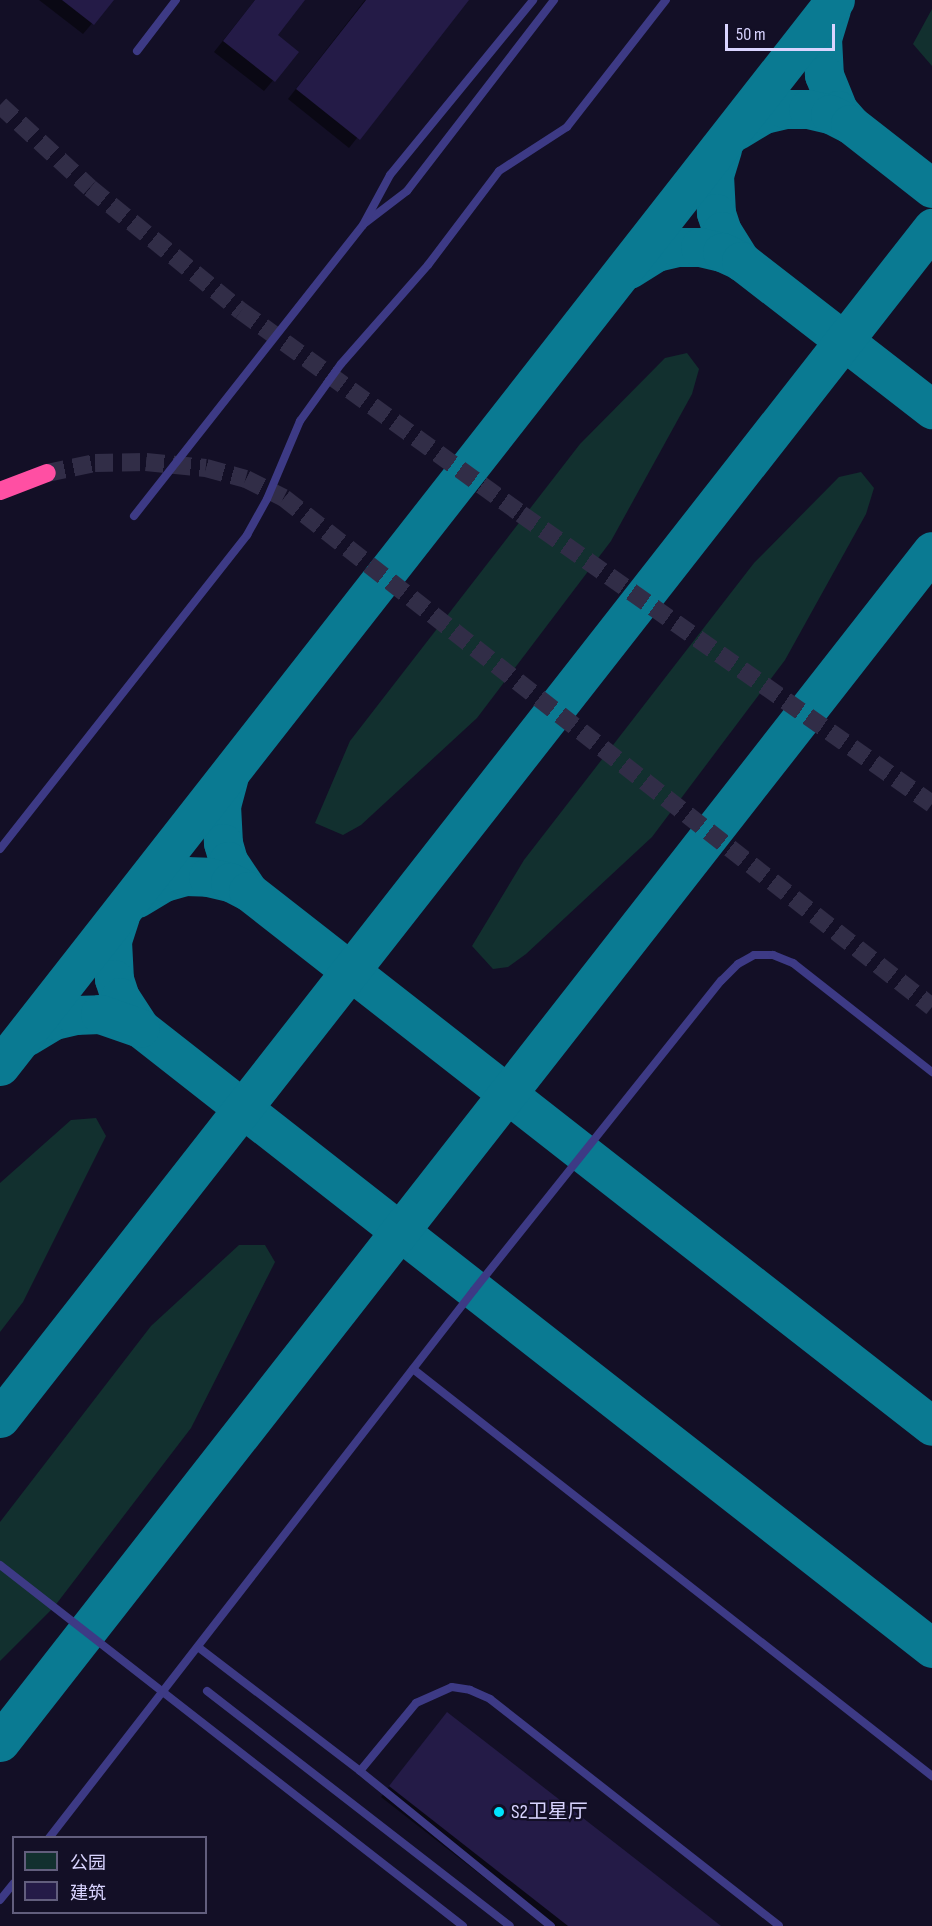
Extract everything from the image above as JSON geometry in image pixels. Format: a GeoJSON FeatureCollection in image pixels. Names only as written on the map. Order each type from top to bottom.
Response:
{"type":"FeatureCollection","features":[{"type":"Feature","properties":{"kind":"highway"},"geometry":{"type":"LineString","coordinates":[[0,491],[47,473]]}},
{"type":"Feature","properties":{"kind":"lane"},"geometry":{"type":"LineString","coordinates":[[137,51],[176,0]]}},
{"type":"Feature","properties":{"kind":"lane"},"geometry":{"type":"LineString","coordinates":[[135,516],[363,225],[390,175],[533,0]]}},
{"type":"Feature","properties":{"kind":"lane"},"geometry":{"type":"LineString","coordinates":[[363,225],[407,191],[554,0]]}},
{"type":"Feature","properties":{"kind":"lane"},"geometry":{"type":"LineString","coordinates":[[0,849],[247,535],[267,499],[300,421],[341,364],[428,265],[499,171],[567,127],[666,0]]}},
{"type":"Feature","properties":{"kind":"lane"},"geometry":{"type":"LineString","coordinates":[[51,1836],[575,1162],[721,981],[738,964],[754,955],[773,955],[793,963],[932,1072]]}},
{"type":"Feature","properties":{"kind":"lane"},"geometry":{"type":"LineString","coordinates":[[413,1370],[932,1776]]}},
{"type":"Feature","properties":{"kind":"lane"},"geometry":{"type":"LineString","coordinates":[[0,1566],[163,1690],[463,1926]]}},
{"type":"Feature","properties":{"kind":"lane"},"geometry":{"type":"LineString","coordinates":[[198,1647],[360,1771],[551,1926]]}},
{"type":"Feature","properties":{"kind":"lane"},"geometry":{"type":"LineString","coordinates":[[360,1771],[416,1702],[452,1687],[470,1690],[490,1699],[779,1926]]}},
{"type":"Feature","properties":{"kind":"lane"},"geometry":{"type":"LineString","coordinates":[[207,1691],[510,1926]]}},
{"type":"Feature","properties":{"kind":"lane"},"geometry":{"type":"LineString","coordinates":[[0,1900],[12,1885]]}},
{"type":"Feature","properties":{"kind":"green space"},"geometry":{"type":"Polygon","coordinates":[[[932,9],[932,66],[913,44],[932,9]]]}},
{"type":"Feature","properties":{"kind":"green space"},"geometry":{"type":"Polygon","coordinates":[[[687,353],[699,369],[692,394],[611,541],[477,718],[361,825],[343,835],[315,823],[350,741],[580,444],[665,358],[687,353]]]}},
{"type":"Feature","properties":{"kind":"green space"},"geometry":{"type":"Polygon","coordinates":[[[861,472],[874,488],[866,514],[785,660],[652,837],[526,954],[508,967],[493,969],[472,946],[524,860],[754,563],[839,477],[861,472]]]}},
{"type":"Feature","properties":{"kind":"green space"},"geometry":{"type":"Polygon","coordinates":[[[96,1118],[106,1136],[23,1302],[0,1332],[0,1183],[71,1120],[96,1118]]]}},
{"type":"Feature","properties":{"kind":"green space"},"geometry":{"type":"Polygon","coordinates":[[[239,1245],[265,1245],[275,1262],[191,1428],[54,1607],[0,1661],[0,1522],[151,1326],[239,1245]]]}},
{"type":"Feature","properties":{"kind":"building"},"geometry":{"type":"Polygon","coordinates":[[[62,0],[114,0],[94,25],[62,0]]]}},
{"type":"Feature","properties":{"kind":"building"},"geometry":{"type":"Polygon","coordinates":[[[255,0],[305,0],[278,35],[299,52],[275,82],[223,41],[255,0]]]}},
{"type":"Feature","properties":{"kind":"building"},"geometry":{"type":"Polygon","coordinates":[[[366,0],[469,0],[360,140],[296,89],[366,0]]]}},
{"type":"Feature","properties":{"kind":"building","name":"S2卫星厅"},"geometry":{"type":"Polygon","coordinates":[[[447,1712],[721,1926],[568,1926],[389,1786],[447,1712]]]}},
{"type":"Feature","properties":{"kind":"taxiway"},"geometry":{"type":"LineString","coordinates":[[0,1066],[835,0]]}},
{"type":"Feature","properties":{"kind":"taxiway"},"geometry":{"type":"LineString","coordinates":[[831,9],[822,38],[824,75],[838,110],[850,124]]}},
{"type":"Feature","properties":{"kind":"taxiway"},"geometry":{"type":"LineString","coordinates":[[737,130],[764,114],[786,109],[808,109],[830,114],[850,124],[932,188]]}},
{"type":"Feature","properties":{"kind":"taxiway"},"geometry":{"type":"LineString","coordinates":[[722,149],[714,175],[716,213],[722,231],[741,261]]}},
{"type":"Feature","properties":{"kind":"taxiway"},"geometry":{"type":"LineString","coordinates":[[0,1418],[932,228]]}},
{"type":"Feature","properties":{"kind":"taxiway"},"geometry":{"type":"LineString","coordinates":[[629,269],[656,252],[678,247],[700,247],[722,252],[741,261],[932,409]]}},
{"type":"Feature","properties":{"kind":"taxiway"},"geometry":{"type":"LineString","coordinates":[[0,1742],[932,551]]}},
{"type":"Feature","properties":{"kind":"taxiway"},"geometry":{"type":"LineString","coordinates":[[229,776],[221,805],[223,843],[228,861],[248,891]]}},
{"type":"Feature","properties":{"kind":"taxiway"},"geometry":{"type":"LineString","coordinates":[[137,898],[164,882],[185,876],[208,877],[230,882],[248,891],[932,1426]]}},
{"type":"Feature","properties":{"kind":"taxiway"},"geometry":{"type":"LineString","coordinates":[[120,916],[112,941],[114,979],[120,997],[140,1028],[932,1648]]}},
{"type":"Feature","properties":{"kind":"taxiway"},"geometry":{"type":"LineString","coordinates":[[27,1036],[54,1020],[75,1015],[100,1014],[140,1028]]}},
{"type":"Feature","properties":{"kind":"tunnel"},"geometry":{"type":"LineString","coordinates":[[0,105],[90,188],[241,311],[521,514],[932,804]]}},
{"type":"Feature","properties":{"kind":"tunnel"},"geometry":{"type":"LineString","coordinates":[[47,473],[95,463],[146,462],[206,468],[246,479],[284,498],[932,1007]]}},
{"type":"Feature","properties":{"kind":"place","name":"S2卫星厅"},"geometry":{"type":"Point","coordinates":[499,1812]}}]}
